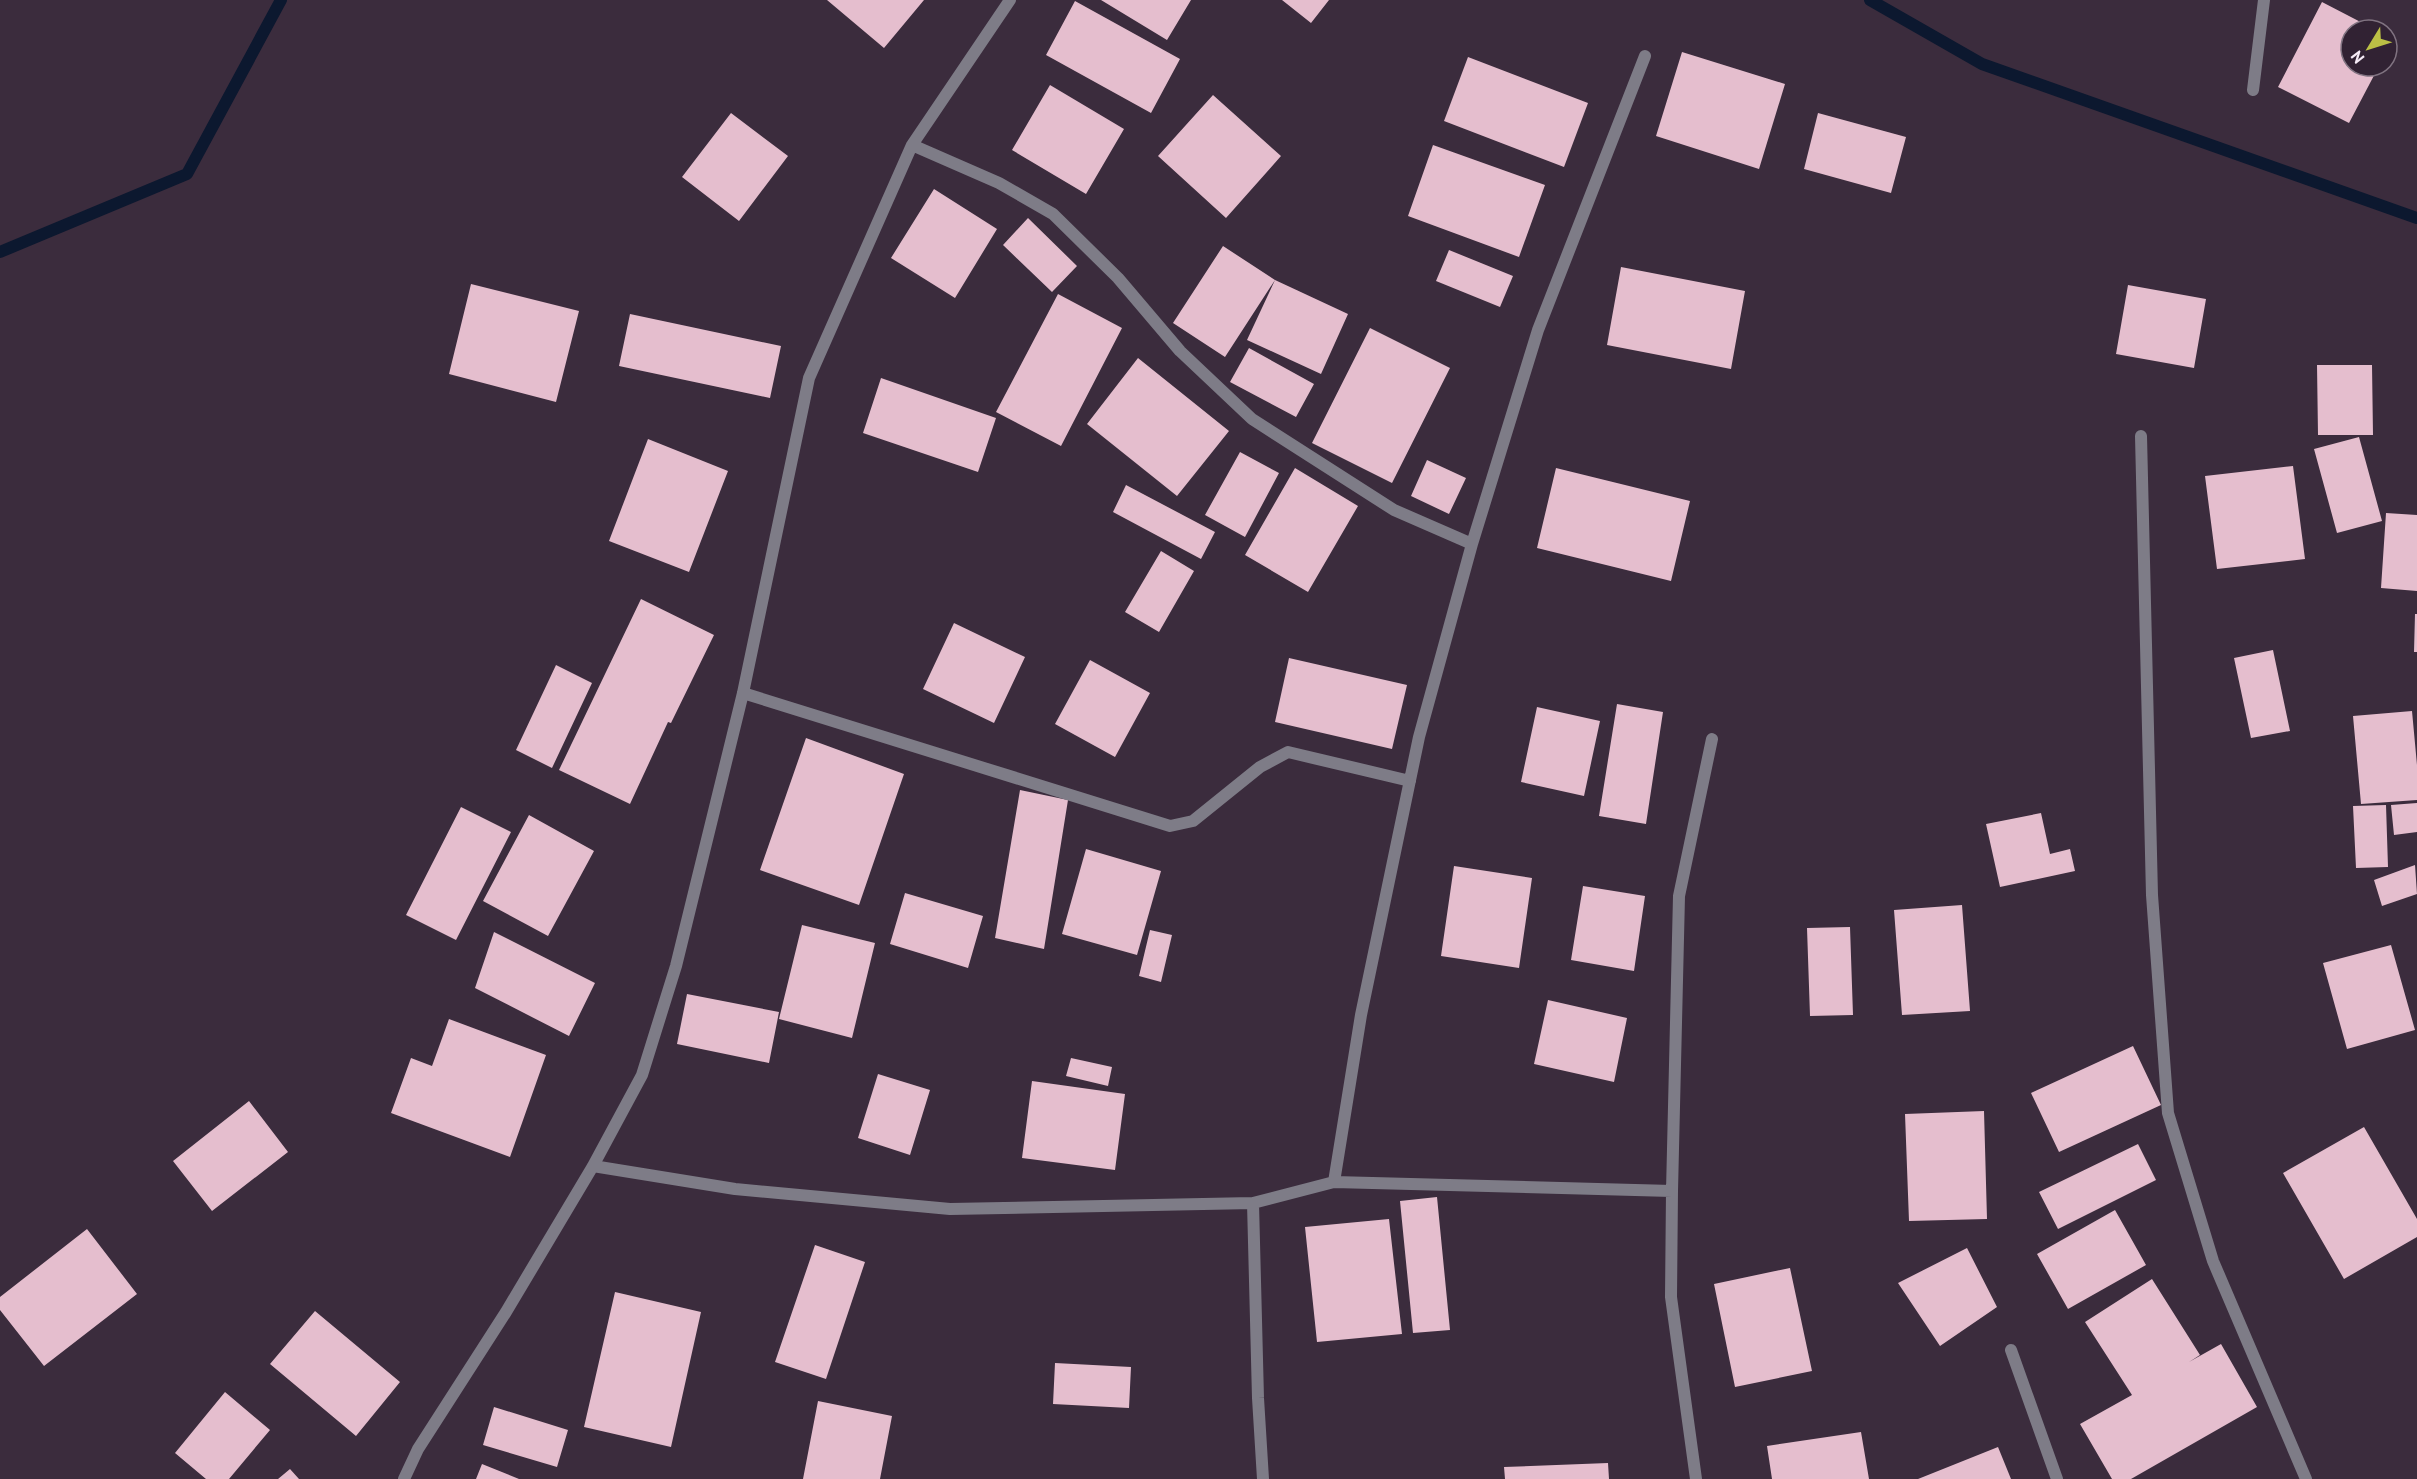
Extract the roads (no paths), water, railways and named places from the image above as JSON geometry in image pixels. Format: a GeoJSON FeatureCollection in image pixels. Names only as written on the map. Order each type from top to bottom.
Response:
{"type":"FeatureCollection","features":[{"type":"Feature","properties":{"kind":"street"},"geometry":{"type":"LineString","coordinates":[[405,1479],[418,1449],[506,1312],[593,1166],[642,1075],[676,966],[743,693],[809,378],[912,145],[1010,0]]}},
{"type":"Feature","properties":{"kind":"street"},"geometry":{"type":"LineString","coordinates":[[2253,90],[2264,0]]}},
{"type":"Feature","properties":{"kind":"street"},"geometry":{"type":"LineString","coordinates":[[1334,1182],[1360,1015],[1419,737],[1472,544],[1538,330],[1646,56]]}},
{"type":"Feature","properties":{"kind":"street"},"geometry":{"type":"LineString","coordinates":[[912,145],[999,183],[1053,214],[1118,278],[1180,351],[1252,420],[1394,510],[1472,544]]}},
{"type":"Feature","properties":{"kind":"street"},"geometry":{"type":"LineString","coordinates":[[2141,436],[2152,895],[2168,1113],[2213,1261],[2306,1479]]}},
{"type":"Feature","properties":{"kind":"street"},"geometry":{"type":"LineString","coordinates":[[743,693],[1170,826],[1193,821],[1260,767],[1287,752],[1410,781]]}},
{"type":"Feature","properties":{"kind":"street"},"geometry":{"type":"LineString","coordinates":[[1696,1479],[1671,1297],[1672,1191],[1679,896],[1712,739]]}},
{"type":"Feature","properties":{"kind":"street"},"geometry":{"type":"LineString","coordinates":[[593,1166],[735,1189],[950,1209],[1253,1203],[1334,1182],[1672,1191]]}},
{"type":"Feature","properties":{"kind":"street"},"geometry":{"type":"LineString","coordinates":[[1253,1203],[1258,1398],[1263,1479]]}},
{"type":"Feature","properties":{"kind":"street"},"geometry":{"type":"LineString","coordinates":[[2011,1350],[2057,1479]]}},
{"type":"Feature","properties":{"kind":"waterway"},"geometry":{"type":"LineString","coordinates":[[0,252],[187,174],[281,0]]}},
{"type":"Feature","properties":{"kind":"waterway"},"geometry":{"type":"LineString","coordinates":[[1870,0],[1982,64],[2417,218]]}}]}
